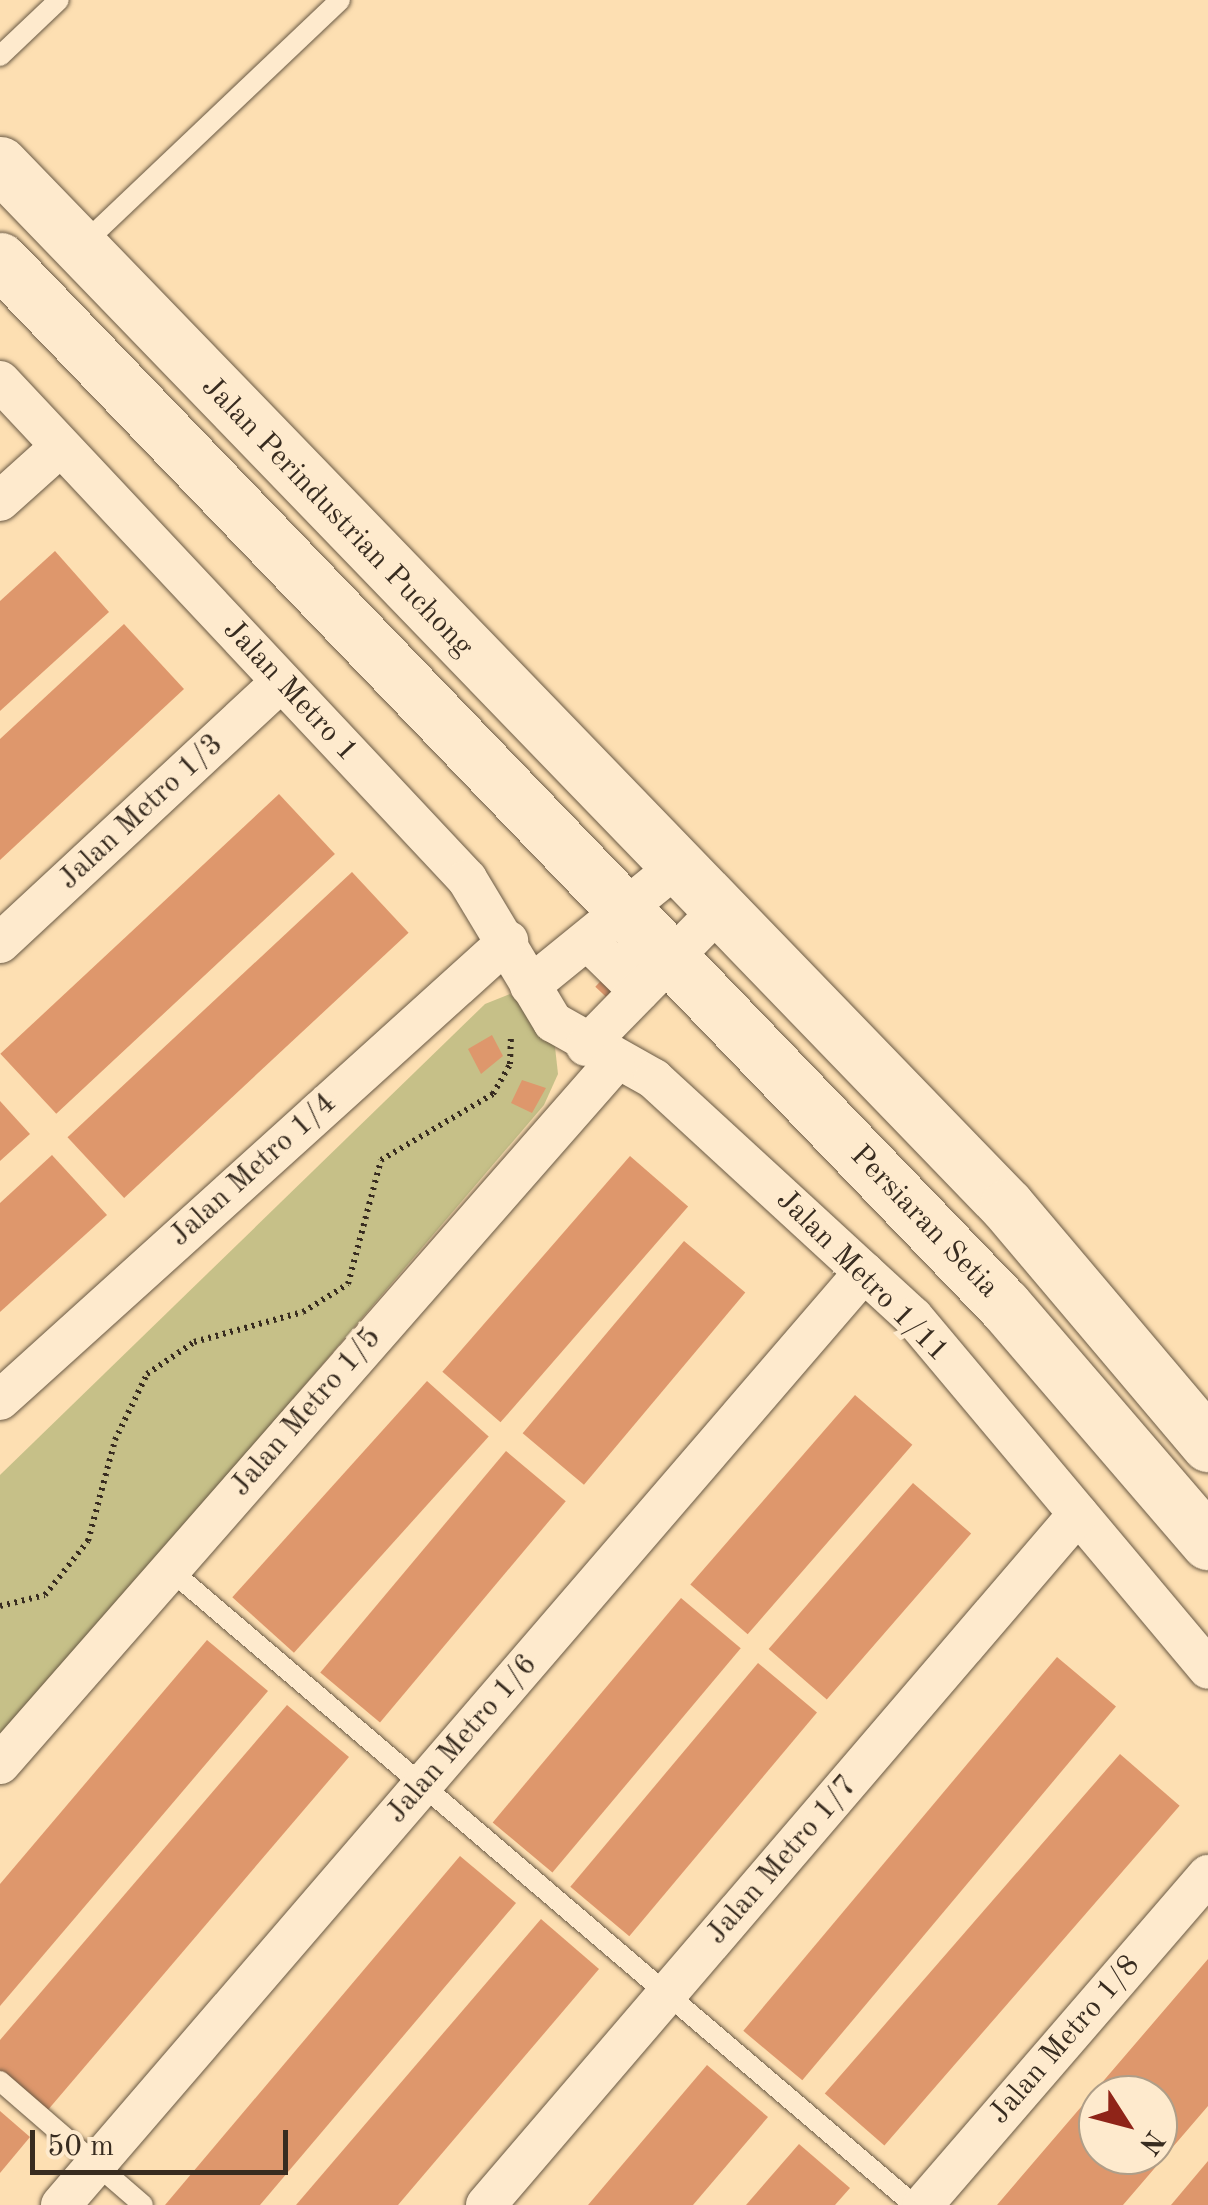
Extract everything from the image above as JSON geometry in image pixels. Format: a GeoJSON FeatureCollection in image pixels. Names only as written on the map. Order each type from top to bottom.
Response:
{"type":"FeatureCollection","features":[{"type":"Feature","properties":{"kind":"street","name":"Jalan Perindustrian Puchong"},"geometry":{"type":"LineString","coordinates":[[0,164],[675,868]]}},
{"type":"Feature","properties":{"kind":"street"},"geometry":{"type":"LineString","coordinates":[[0,260],[608,930]]}},
{"type":"Feature","properties":{"kind":"street","name":"Jalan Metro 1"},"geometry":{"type":"LineString","coordinates":[[0,381],[467,879],[554,1022]]}},
{"type":"Feature","properties":{"kind":"street"},"geometry":{"type":"LineString","coordinates":[[0,501],[60,448]]}},
{"type":"Feature","properties":{"kind":"street","name":"Jalan Metro 1/3"},"geometry":{"type":"LineString","coordinates":[[0,943],[282,682]]}},
{"type":"Feature","properties":{"kind":"street"},"geometry":{"type":"LineString","coordinates":[[530,986],[608,930],[675,868],[1007,1206],[1208,1444]]}},
{"type":"Feature","properties":{"kind":"street","name":"Jalan Metro 1/5"},"geometry":{"type":"LineString","coordinates":[[0,1764],[600,1054],[653,976],[717,912]]}},
{"type":"Feature","properties":{"kind":"street","name":"Persiaran Setia"},"geometry":{"type":"LineString","coordinates":[[608,930],[992,1292],[1208,1542]]}},
{"type":"Feature","properties":{"kind":"street","name":"Jalan Metro 1/4"},"geometry":{"type":"LineString","coordinates":[[0,1400],[508,941]]}},
{"type":"Feature","properties":{"kind":"street","name":"Jalan Metro 1/11"},"geometry":{"type":"LineString","coordinates":[[554,1022],[600,1054],[654,1080],[864,1272],[1078,1514],[1208,1669]]}},
{"type":"Feature","properties":{"kind":"street","name":"Jalan Metro 1/6"},"geometry":{"type":"LineString","coordinates":[[60,2205],[864,1272]]}},
{"type":"Feature","properties":{"kind":"street","name":"Jalan Metro 1/7"},"geometry":{"type":"LineString","coordinates":[[486,2205],[1078,1514]]}},
{"type":"Feature","properties":{"kind":"street","name":"Jalan Metro 1/8"},"geometry":{"type":"LineString","coordinates":[[923,2205],[1208,1876]]}},
{"type":"Feature","properties":{"kind":"lane"},"geometry":{"type":"LineString","coordinates":[[0,56],[59,0]]}},
{"type":"Feature","properties":{"kind":"lane"},"geometry":{"type":"LineString","coordinates":[[79,248],[340,0]]}},
{"type":"Feature","properties":{"kind":"lane"},"geometry":{"type":"LineString","coordinates":[[168,1568],[914,2205]]}},
{"type":"Feature","properties":{"kind":"lane"},"geometry":{"type":"LineString","coordinates":[[0,2081],[143,2205]]}},
{"type":"Feature","properties":{"kind":"path"},"geometry":{"type":"LineString","coordinates":[[0,1606],[44,1594],[88,1541],[116,1440],[146,1374],[194,1342],[302,1312],[348,1284],[381,1160],[493,1094],[510,1064],[511,1037]]}},
{"type":"Feature","properties":{"kind":"shaded area"},"geometry":{"type":"Polygon","coordinates":[[[510,994],[554,1038],[558,1074],[544,1105],[0,1742],[0,1475],[485,1004],[510,994]]]}},
{"type":"Feature","properties":{"kind":"building"},"geometry":{"type":"Polygon","coordinates":[[[55,551],[109,612],[0,711],[0,601],[55,551]]]}},
{"type":"Feature","properties":{"kind":"building"},"geometry":{"type":"Polygon","coordinates":[[[124,624],[184,689],[0,860],[0,739],[124,624]]]}},
{"type":"Feature","properties":{"kind":"building"},"geometry":{"type":"Polygon","coordinates":[[[279,794],[335,854],[56,1114],[0,1054],[279,794]]]}},
{"type":"Feature","properties":{"kind":"building"},"geometry":{"type":"Polygon","coordinates":[[[352,872],[409,933],[124,1198],[68,1137],[352,872]]]}},
{"type":"Feature","properties":{"kind":"building"},"geometry":{"type":"Polygon","coordinates":[[[611,970],[623,981],[607,998],[595,987],[611,970]]]}},
{"type":"Feature","properties":{"kind":"building"},"geometry":{"type":"Polygon","coordinates":[[[492,1035],[503,1056],[481,1074],[468,1049],[492,1035]]]}},
{"type":"Feature","properties":{"kind":"building"},"geometry":{"type":"Polygon","coordinates":[[[522,1080],[546,1088],[532,1113],[511,1103],[522,1080]]]}},
{"type":"Feature","properties":{"kind":"building"},"geometry":{"type":"Polygon","coordinates":[[[0,1101],[30,1134],[0,1161],[0,1101]]]}},
{"type":"Feature","properties":{"kind":"building"},"geometry":{"type":"Polygon","coordinates":[[[52,1155],[107,1215],[0,1312],[0,1203],[52,1155]]]}},
{"type":"Feature","properties":{"kind":"building"},"geometry":{"type":"Polygon","coordinates":[[[630,1156],[688,1207],[500,1422],[442,1372],[630,1156]]]}},
{"type":"Feature","properties":{"kind":"building"},"geometry":{"type":"Polygon","coordinates":[[[684,1241],[745,1292],[584,1485],[523,1433],[684,1241]]]}},
{"type":"Feature","properties":{"kind":"building"},"geometry":{"type":"Polygon","coordinates":[[[427,1381],[489,1437],[294,1653],[232,1597],[427,1381]]]}},
{"type":"Feature","properties":{"kind":"building"},"geometry":{"type":"Polygon","coordinates":[[[855,1395],[912,1445],[748,1634],[690,1584],[855,1395]]]}},
{"type":"Feature","properties":{"kind":"building"},"geometry":{"type":"Polygon","coordinates":[[[506,1451],[566,1501],[380,1723],[320,1672],[506,1451]]]}},
{"type":"Feature","properties":{"kind":"building"},"geometry":{"type":"Polygon","coordinates":[[[913,1483],[971,1534],[827,1700],[769,1649],[913,1483]]]}},
{"type":"Feature","properties":{"kind":"building"},"geometry":{"type":"Polygon","coordinates":[[[681,1598],[741,1648],[552,1873],[493,1822],[681,1598]]]}},
{"type":"Feature","properties":{"kind":"building"},"geometry":{"type":"Polygon","coordinates":[[[207,1640],[268,1691],[0,2006],[0,1884],[207,1640]]]}},
{"type":"Feature","properties":{"kind":"building"},"geometry":{"type":"Polygon","coordinates":[[[1057,1657],[1116,1706],[802,2080],[743,2031],[1057,1657]]]}},
{"type":"Feature","properties":{"kind":"building"},"geometry":{"type":"Polygon","coordinates":[[[758,1663],[817,1712],[629,1936],[570,1887],[758,1663]]]}},
{"type":"Feature","properties":{"kind":"building"},"geometry":{"type":"Polygon","coordinates":[[[287,1705],[349,1757],[47,2111],[0,2071],[0,2040],[287,1705]]]}},
{"type":"Feature","properties":{"kind":"building"},"geometry":{"type":"Polygon","coordinates":[[[1120,1754],[1180,1806],[884,2145],[825,2094],[1120,1754]]]}},
{"type":"Feature","properties":{"kind":"building"},"geometry":{"type":"Polygon","coordinates":[[[460,1856],[516,1903],[260,2205],[165,2205],[460,1856]]]}},
{"type":"Feature","properties":{"kind":"building"},"geometry":{"type":"Polygon","coordinates":[[[541,1919],[599,1969],[398,2205],[296,2205],[541,1919]]]}},
{"type":"Feature","properties":{"kind":"building"},"geometry":{"type":"Polygon","coordinates":[[[1208,1959],[1208,2106],[1178,2141],[1178,2075],[1109,2075],[1208,1959]]]}},
{"type":"Feature","properties":{"kind":"building"},"geometry":{"type":"Polygon","coordinates":[[[707,2065],[768,2117],[693,2205],[588,2205],[707,2065]]]}},
{"type":"Feature","properties":{"kind":"building"},"geometry":{"type":"Polygon","coordinates":[[[0,2111],[30,2137],[0,2173],[0,2111]]]}},
{"type":"Feature","properties":{"kind":"building"},"geometry":{"type":"Polygon","coordinates":[[[1078,2111],[1078,2175],[1149,2175],[1123,2205],[997,2205],[1078,2111]]]}},
{"type":"Feature","properties":{"kind":"building"},"geometry":{"type":"Polygon","coordinates":[[[799,2144],[850,2188],[835,2205],[746,2205],[799,2144]]]}},
{"type":"Feature","properties":{"kind":"building"},"geometry":{"type":"Polygon","coordinates":[[[1208,2161],[1208,2205],[1171,2205],[1208,2161]]]}}]}
